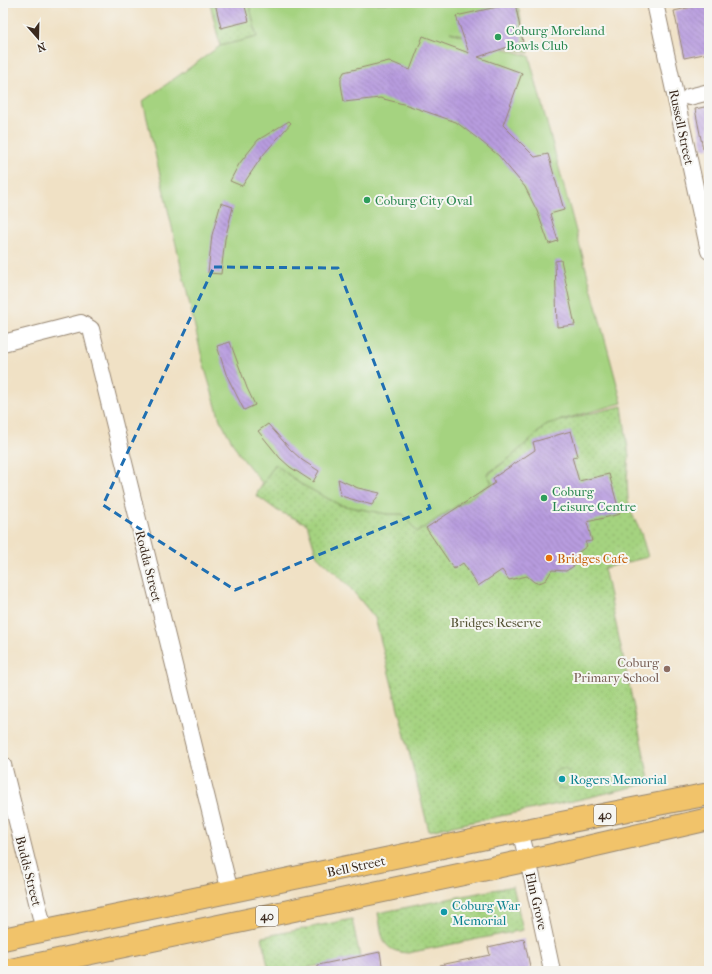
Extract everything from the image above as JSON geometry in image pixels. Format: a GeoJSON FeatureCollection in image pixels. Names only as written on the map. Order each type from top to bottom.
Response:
{"type":"FeatureCollection","features":[{"type":"Feature","properties":{"kind":"highway","name":"Bell Street"},"geometry":{"type":"LineString","coordinates":[[3,939],[520,831],[709,794]]}},
{"type":"Feature","properties":{"kind":"highway"},"geometry":{"type":"LineString","coordinates":[[658,805],[664,829]]}},
{"type":"Feature","properties":{"kind":"highway","name":"40"},"geometry":{"type":"LineString","coordinates":[[6,971],[527,860],[709,819]]}},
{"type":"Feature","properties":{"kind":"street","name":"Russell Street"},"geometry":{"type":"LineString","coordinates":[[655,3],[709,251]]}},
{"type":"Feature","properties":{"kind":"street"},"geometry":{"type":"LineString","coordinates":[[689,96],[709,92]]}},
{"type":"Feature","properties":{"kind":"street","name":"Rodda Street"},"geometry":{"type":"LineString","coordinates":[[3,343],[81,323],[91,329],[230,892]]}},
{"type":"Feature","properties":{"kind":"street","name":"Budds Street"},"geometry":{"type":"LineString","coordinates":[[3,765],[44,930]]}},
{"type":"Feature","properties":{"kind":"street","name":"Elm Grove"},"geometry":{"type":"LineString","coordinates":[[520,831],[552,971]]}},
{"type":"Feature","properties":{"kind":"highlighted area"},"geometry":{"type":"Polygon","coordinates":[[[214,267],[338,268],[430,508],[235,590],[103,505],[214,267]]]}},
{"type":"Feature","properties":{"kind":"green space"},"geometry":{"type":"Polygon","coordinates":[[[210,3],[249,3],[257,37],[220,46],[210,3]]]}},
{"type":"Feature","properties":{"kind":"green space","name":"Coburg City Oval"},"geometry":{"type":"Polygon","coordinates":[[[249,3],[517,3],[529,53],[450,32],[529,56],[622,403],[547,424],[511,457],[487,474],[492,483],[417,532],[403,514],[387,514],[340,505],[299,483],[275,464],[263,484],[239,454],[220,420],[203,362],[143,101],[220,46],[257,37],[249,3]]]}},
{"type":"Feature","properties":{"kind":"green space","name":"Bridges Reserve"},"geometry":{"type":"Polygon","coordinates":[[[622,406],[629,456],[627,479],[628,500],[631,512],[641,533],[648,557],[604,568],[650,783],[429,831],[375,618],[348,585],[317,556],[307,524],[278,511],[256,495],[275,464],[299,483],[340,505],[387,514],[403,514],[492,482],[487,475],[511,457],[547,424],[622,406]]]}},
{"type":"Feature","properties":{"kind":"green space"},"geometry":{"type":"Polygon","coordinates":[[[558,769],[566,769],[572,775],[572,783],[566,789],[558,789],[552,783],[552,775],[558,769]]]}},
{"type":"Feature","properties":{"kind":"green space"},"geometry":{"type":"Polygon","coordinates":[[[513,886],[523,930],[408,953],[399,952],[392,949],[384,941],[378,913],[513,886]]]}},
{"type":"Feature","properties":{"kind":"green space"},"geometry":{"type":"Polygon","coordinates":[[[352,919],[360,957],[292,971],[269,971],[262,937],[352,919]]]}},
{"type":"Feature","properties":{"kind":"building"},"geometry":{"type":"Polygon","coordinates":[[[215,3],[244,3],[249,21],[221,28],[215,3]]]}},
{"type":"Feature","properties":{"kind":"building"},"geometry":{"type":"Polygon","coordinates":[[[515,3],[523,42],[478,57],[522,73],[503,125],[535,157],[548,154],[564,210],[550,214],[558,241],[549,244],[537,211],[525,187],[499,156],[477,138],[456,122],[407,105],[380,98],[344,102],[341,84],[341,78],[344,72],[389,61],[410,70],[423,36],[469,53],[456,16],[515,3]]]}},
{"type":"Feature","properties":{"kind":"building"},"geometry":{"type":"Polygon","coordinates":[[[709,3],[709,53],[684,58],[674,11],[709,3]]]}},
{"type":"Feature","properties":{"kind":"building"},"geometry":{"type":"Polygon","coordinates":[[[709,106],[709,148],[703,149],[695,109],[709,106]]]}},
{"type":"Feature","properties":{"kind":"building"},"geometry":{"type":"Polygon","coordinates":[[[289,121],[291,123],[263,155],[242,186],[230,181],[239,164],[258,140],[289,121]]]}},
{"type":"Feature","properties":{"kind":"building"},"geometry":{"type":"Polygon","coordinates":[[[221,203],[233,207],[225,239],[221,274],[208,273],[212,235],[221,203]]]}},
{"type":"Feature","properties":{"kind":"building"},"geometry":{"type":"Polygon","coordinates":[[[561,260],[575,325],[557,327],[555,261],[561,260]]]}},
{"type":"Feature","properties":{"kind":"building"},"geometry":{"type":"Polygon","coordinates":[[[230,342],[255,405],[244,410],[226,374],[217,346],[230,342]]]}},
{"type":"Feature","properties":{"kind":"building"},"geometry":{"type":"Polygon","coordinates":[[[268,424],[291,450],[302,460],[319,471],[313,482],[290,467],[280,458],[258,431],[268,424]]]}},
{"type":"Feature","properties":{"kind":"building","name":"Coburg Leisure Centre"},"geometry":{"type":"Polygon","coordinates":[[[571,431],[578,456],[572,457],[579,481],[609,474],[620,514],[587,522],[592,541],[585,542],[587,546],[574,556],[576,563],[574,566],[566,571],[552,570],[546,580],[542,582],[534,582],[527,576],[509,580],[502,570],[478,586],[463,563],[454,569],[426,528],[495,483],[493,478],[535,450],[533,442],[571,431]]]}},
{"type":"Feature","properties":{"kind":"building"},"geometry":{"type":"Polygon","coordinates":[[[338,479],[358,488],[380,493],[372,505],[341,496],[338,479]]]}},
{"type":"Feature","properties":{"kind":"building"},"geometry":{"type":"Polygon","coordinates":[[[524,939],[531,971],[440,971],[440,965],[490,955],[488,947],[524,939]]]}},
{"type":"Feature","properties":{"kind":"building"},"geometry":{"type":"Polygon","coordinates":[[[380,952],[383,971],[318,971],[318,965],[380,952]]]}},
{"type":"Feature","properties":{"kind":"place","name":"Coburg Moreland Bowls Club"},"geometry":{"type":"Point","coordinates":[498,37]}},
{"type":"Feature","properties":{"kind":"place","name":"Coburg City Oval"},"geometry":{"type":"Point","coordinates":[367,200]}},
{"type":"Feature","properties":{"kind":"place","name":"Coburg Leisure Centre"},"geometry":{"type":"Point","coordinates":[544,498]}},
{"type":"Feature","properties":{"kind":"place","name":"Bridges Cafe"},"geometry":{"type":"Point","coordinates":[549,558]}},
{"type":"Feature","properties":{"kind":"place","name":"Coburg Primary School"},"geometry":{"type":"Point","coordinates":[667,669]}},
{"type":"Feature","properties":{"kind":"place","name":"Rogers Memorial"},"geometry":{"type":"Point","coordinates":[562,779]}},
{"type":"Feature","properties":{"kind":"place","name":"Coburg War Memorial"},"geometry":{"type":"Point","coordinates":[444,912]}}]}
